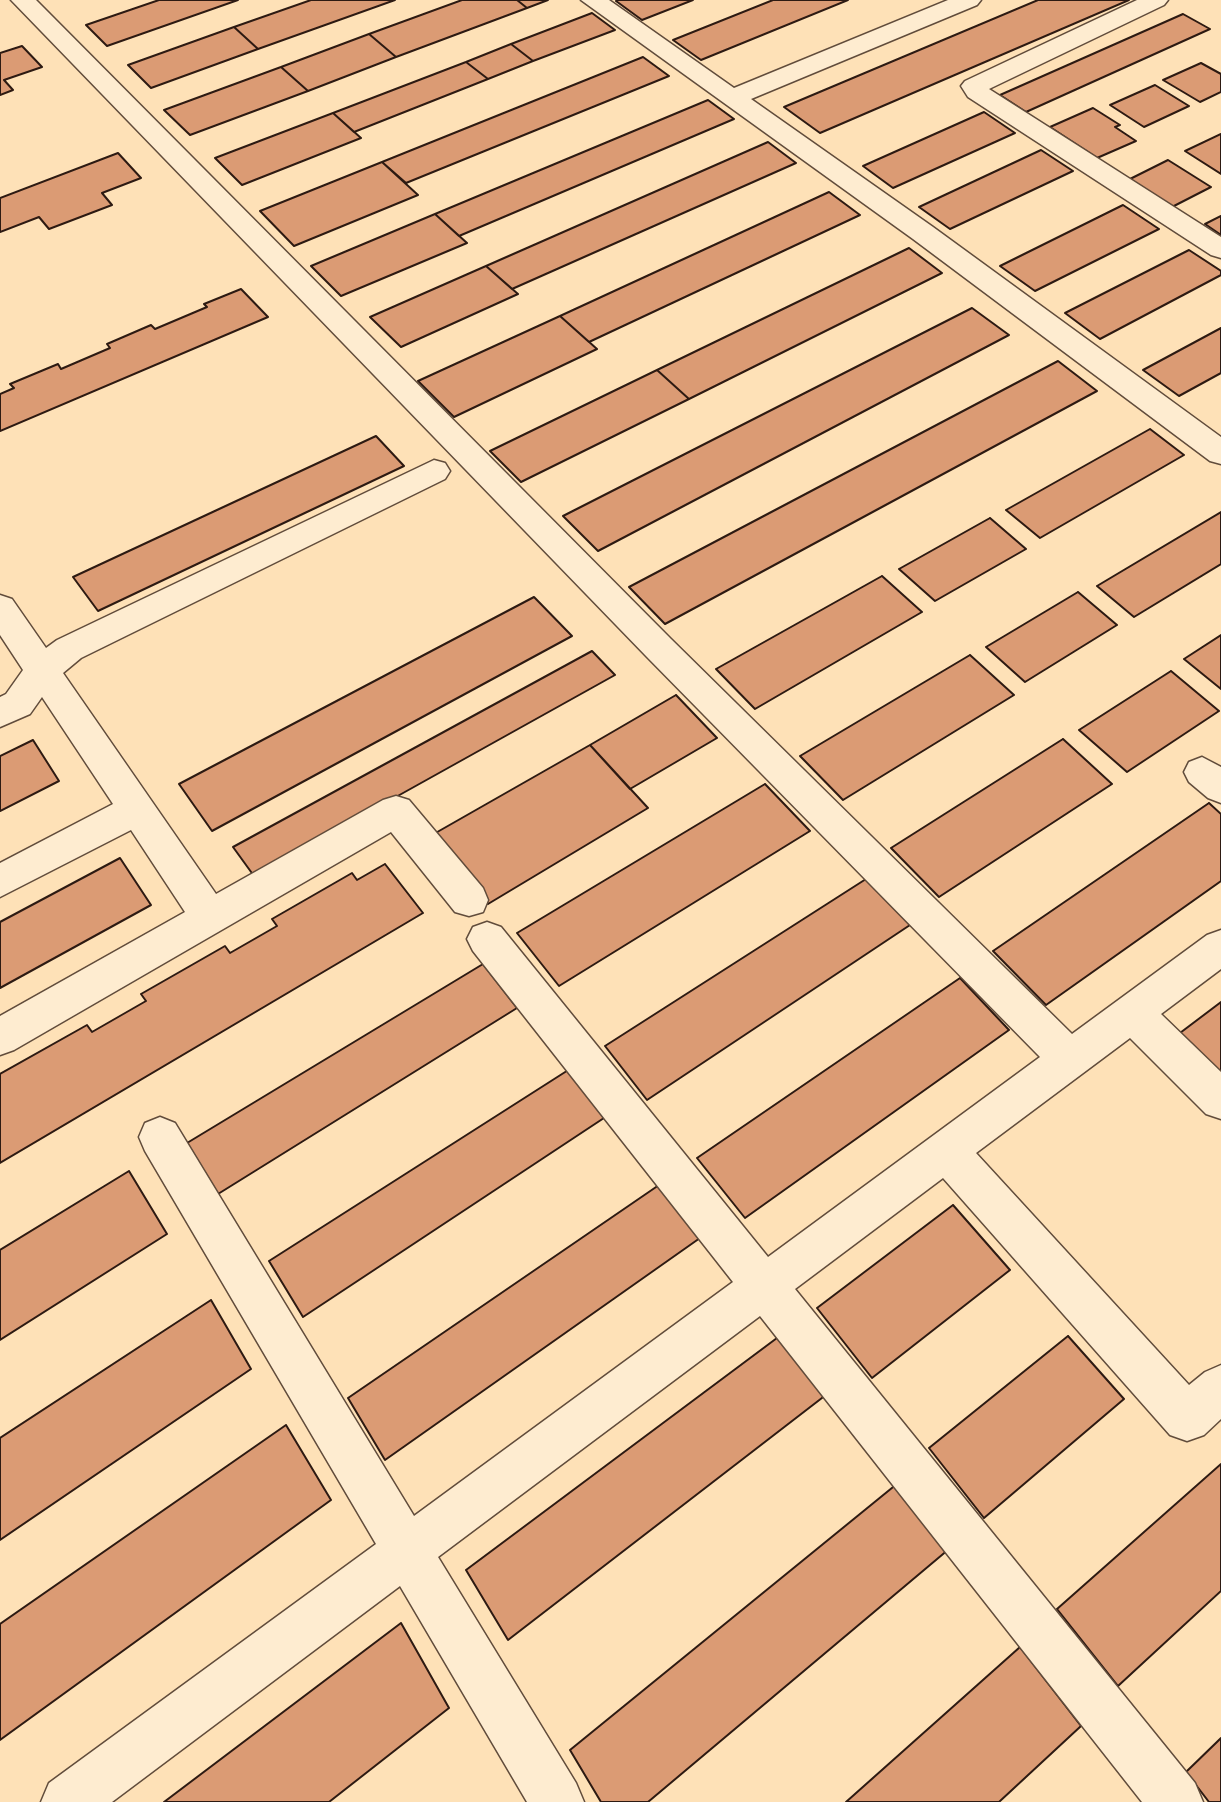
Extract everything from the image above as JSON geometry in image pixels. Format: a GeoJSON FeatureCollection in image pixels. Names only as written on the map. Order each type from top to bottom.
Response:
{"type":"FeatureCollection","features":[{"type":"Feature","properties":{"kind":"lane"},"geometry":{"type":"LineString","coordinates":[[23,0],[659,648],[1070,1060]]}},
{"type":"Feature","properties":{"kind":"lane"},"geometry":{"type":"LineString","coordinates":[[593,0],[923,233],[1221,453]]}},
{"type":"Feature","properties":{"kind":"lane"},"geometry":{"type":"LineString","coordinates":[[732,98],[969,0]]}},
{"type":"Feature","properties":{"kind":"lane"},"geometry":{"type":"LineString","coordinates":[[1156,0],[974,86],[976,92],[1221,249]]}},
{"type":"Feature","properties":{"kind":"lane"},"geometry":{"type":"LineString","coordinates":[[0,713],[18,704],[42,670],[69,649],[434,471]]}},
{"type":"Feature","properties":{"kind":"lane"},"geometry":{"type":"LineString","coordinates":[[0,607],[209,917]]}},
{"type":"Feature","properties":{"kind":"lane"},"geometry":{"type":"LineString","coordinates":[[0,881],[136,810]]}},
{"type":"Feature","properties":{"kind":"lane"},"geometry":{"type":"LineString","coordinates":[[0,1037],[396,811],[765,1286],[1176,1802]]}},
{"type":"Feature","properties":{"kind":"lane"},"geometry":{"type":"LineString","coordinates":[[74,1800],[1221,947]]}},
{"type":"Feature","properties":{"kind":"lane"},"geometry":{"type":"LineString","coordinates":[[1132,1013],[1221,1100]]}},
{"type":"Feature","properties":{"kind":"lane"},"geometry":{"type":"LineString","coordinates":[[160,1137],[557,1802]]}},
{"type":"Feature","properties":{"kind":"lane"},"geometry":{"type":"LineString","coordinates":[[946,1151],[1187,1418],[1221,1388]]}},
{"type":"Feature","properties":{"kind":"building"},"geometry":{"type":"Polygon","coordinates":[[[159,0],[238,0],[107,46],[86,25],[159,0]]]}},
{"type":"Feature","properties":{"kind":"building"},"geometry":{"type":"Polygon","coordinates":[[[311,0],[395,0],[258,49],[234,27],[311,0]]]}},
{"type":"Feature","properties":{"kind":"building"},"geometry":{"type":"Polygon","coordinates":[[[462,0],[517,0],[527,8],[396,57],[369,34],[462,0]]]}},
{"type":"Feature","properties":{"kind":"building"},"geometry":{"type":"Polygon","coordinates":[[[517,0],[548,0],[527,8],[517,0]]]}},
{"type":"Feature","properties":{"kind":"building"},"geometry":{"type":"Polygon","coordinates":[[[617,0],[693,0],[642,20],[616,1],[617,0]]]}},
{"type":"Feature","properties":{"kind":"building"},"geometry":{"type":"Polygon","coordinates":[[[773,0],[848,0],[701,60],[673,40],[773,0]]]}},
{"type":"Feature","properties":{"kind":"building"},"geometry":{"type":"Polygon","coordinates":[[[1038,0],[1129,0],[820,133],[784,107],[1038,0]]]}},
{"type":"Feature","properties":{"kind":"building"},"geometry":{"type":"Polygon","coordinates":[[[592,13],[615,30],[533,61],[511,44],[592,13]]]}},
{"type":"Feature","properties":{"kind":"building"},"geometry":{"type":"Polygon","coordinates":[[[1183,14],[1210,29],[1026,112],[1000,95],[1183,14]]]}},
{"type":"Feature","properties":{"kind":"building"},"geometry":{"type":"Polygon","coordinates":[[[234,27],[258,49],[151,88],[128,65],[234,27]]]}},
{"type":"Feature","properties":{"kind":"building"},"geometry":{"type":"Polygon","coordinates":[[[369,34],[396,57],[308,91],[281,67],[369,34]]]}},
{"type":"Feature","properties":{"kind":"building"},"geometry":{"type":"Polygon","coordinates":[[[511,44],[533,61],[488,79],[466,62],[511,44]]]}},
{"type":"Feature","properties":{"kind":"building"},"geometry":{"type":"Polygon","coordinates":[[[22,46],[42,67],[4,80],[13,90],[0,95],[0,53],[22,46]]]}},
{"type":"Feature","properties":{"kind":"building"},"geometry":{"type":"Polygon","coordinates":[[[643,57],[669,76],[406,183],[382,162],[643,57]]]}},
{"type":"Feature","properties":{"kind":"building"},"geometry":{"type":"Polygon","coordinates":[[[466,62],[488,79],[354,132],[333,113],[466,62]]]}},
{"type":"Feature","properties":{"kind":"building"},"geometry":{"type":"Polygon","coordinates":[[[1201,63],[1221,74],[1221,92],[1200,102],[1163,80],[1201,63]]]}},
{"type":"Feature","properties":{"kind":"building"},"geometry":{"type":"Polygon","coordinates":[[[281,67],[308,91],[190,135],[164,110],[281,67]]]}},
{"type":"Feature","properties":{"kind":"building"},"geometry":{"type":"Polygon","coordinates":[[[1155,85],[1189,106],[1144,127],[1110,105],[1155,85]]]}},
{"type":"Feature","properties":{"kind":"building"},"geometry":{"type":"Polygon","coordinates":[[[708,100],[734,119],[459,236],[435,214],[708,100]]]}},
{"type":"Feature","properties":{"kind":"building"},"geometry":{"type":"Polygon","coordinates":[[[1093,108],[1120,125],[1115,127],[1136,141],[1097,158],[1050,127],[1093,108]]]}},
{"type":"Feature","properties":{"kind":"building"},"geometry":{"type":"Polygon","coordinates":[[[984,112],[1015,133],[893,188],[863,166],[984,112]]]}},
{"type":"Feature","properties":{"kind":"building"},"geometry":{"type":"Polygon","coordinates":[[[333,113],[361,138],[242,185],[215,158],[333,113]]]}},
{"type":"Feature","properties":{"kind":"building"},"geometry":{"type":"Polygon","coordinates":[[[1221,134],[1221,174],[1185,151],[1221,134]]]}},
{"type":"Feature","properties":{"kind":"building"},"geometry":{"type":"Polygon","coordinates":[[[768,142],[796,163],[512,289],[486,266],[768,142]]]}},
{"type":"Feature","properties":{"kind":"building"},"geometry":{"type":"Polygon","coordinates":[[[1041,150],[1073,171],[950,229],[919,207],[1041,150]]]}},
{"type":"Feature","properties":{"kind":"building"},"geometry":{"type":"Polygon","coordinates":[[[118,153],[141,178],[102,193],[112,205],[49,229],[39,217],[0,232],[0,198],[118,153]]]}},
{"type":"Feature","properties":{"kind":"building"},"geometry":{"type":"Polygon","coordinates":[[[1168,160],[1211,187],[1172,207],[1130,179],[1168,160]]]}},
{"type":"Feature","properties":{"kind":"building"},"geometry":{"type":"Polygon","coordinates":[[[382,162],[418,195],[294,246],[260,211],[382,162]]]}},
{"type":"Feature","properties":{"kind":"building"},"geometry":{"type":"Polygon","coordinates":[[[829,192],[860,215],[589,342],[560,316],[829,192]]]}},
{"type":"Feature","properties":{"kind":"building"},"geometry":{"type":"Polygon","coordinates":[[[1123,205],[1159,229],[1035,291],[1000,266],[1123,205]]]}},
{"type":"Feature","properties":{"kind":"building"},"geometry":{"type":"Polygon","coordinates":[[[435,214],[467,243],[341,296],[311,266],[435,214]]]}},
{"type":"Feature","properties":{"kind":"building"},"geometry":{"type":"Polygon","coordinates":[[[1221,216],[1221,235],[1205,224],[1221,216]]]}},
{"type":"Feature","properties":{"kind":"building"},"geometry":{"type":"Polygon","coordinates":[[[909,248],[942,273],[689,399],[657,370],[909,248]]]}},
{"type":"Feature","properties":{"kind":"building"},"geometry":{"type":"Polygon","coordinates":[[[1189,250],[1221,271],[1221,275],[1100,339],[1065,313],[1189,250]]]}},
{"type":"Feature","properties":{"kind":"building"},"geometry":{"type":"Polygon","coordinates":[[[486,266],[518,294],[401,347],[370,317],[486,266]]]}},
{"type":"Feature","properties":{"kind":"building"},"geometry":{"type":"Polygon","coordinates":[[[241,289],[268,317],[0,431],[0,394],[14,388],[10,384],[58,364],[61,369],[110,348],[107,344],[151,325],[155,329],[241,289]]]}},
{"type":"Feature","properties":{"kind":"building"},"geometry":{"type":"Polygon","coordinates":[[[972,308],[1009,335],[598,551],[563,516],[972,308]]]}},
{"type":"Feature","properties":{"kind":"building"},"geometry":{"type":"Polygon","coordinates":[[[560,316],[597,349],[454,417],[418,381],[560,316]]]}},
{"type":"Feature","properties":{"kind":"building"},"geometry":{"type":"Polygon","coordinates":[[[1221,328],[1221,373],[1179,396],[1143,370],[1221,328]]]}},
{"type":"Feature","properties":{"kind":"building"},"geometry":{"type":"Polygon","coordinates":[[[1058,361],[1097,391],[665,624],[629,587],[1058,361]]]}},
{"type":"Feature","properties":{"kind":"building"},"geometry":{"type":"Polygon","coordinates":[[[657,370],[689,399],[521,482],[490,451],[657,370]]]}},
{"type":"Feature","properties":{"kind":"building"},"geometry":{"type":"Polygon","coordinates":[[[1150,429],[1184,455],[1040,538],[1006,510],[1150,429]]]}},
{"type":"Feature","properties":{"kind":"building"},"geometry":{"type":"Polygon","coordinates":[[[376,436],[404,466],[98,611],[73,577],[376,436]]]}},
{"type":"Feature","properties":{"kind":"building"},"geometry":{"type":"Polygon","coordinates":[[[1221,512],[1221,564],[1134,617],[1097,586],[1221,512]]]}},
{"type":"Feature","properties":{"kind":"building"},"geometry":{"type":"Polygon","coordinates":[[[990,518],[1026,549],[935,601],[899,569],[990,518]]]}},
{"type":"Feature","properties":{"kind":"building"},"geometry":{"type":"Polygon","coordinates":[[[882,576],[922,612],[755,709],[716,669],[882,576]]]}},
{"type":"Feature","properties":{"kind":"building"},"geometry":{"type":"Polygon","coordinates":[[[1078,592],[1117,625],[1025,682],[986,647],[1078,592]]]}},
{"type":"Feature","properties":{"kind":"building"},"geometry":{"type":"Polygon","coordinates":[[[534,597],[572,636],[212,831],[179,784],[534,597]]]}},
{"type":"Feature","properties":{"kind":"building"},"geometry":{"type":"Polygon","coordinates":[[[1221,635],[1221,689],[1184,659],[1221,635]]]}},
{"type":"Feature","properties":{"kind":"building"},"geometry":{"type":"Polygon","coordinates":[[[592,651],[615,675],[254,876],[233,847],[592,651]]]}},
{"type":"Feature","properties":{"kind":"building"},"geometry":{"type":"Polygon","coordinates":[[[970,655],[1014,695],[843,800],[800,756],[970,655]]]}},
{"type":"Feature","properties":{"kind":"building"},"geometry":{"type":"Polygon","coordinates":[[[1171,671],[1219,711],[1127,772],[1079,730],[1171,671]]]}},
{"type":"Feature","properties":{"kind":"building"},"geometry":{"type":"Polygon","coordinates":[[[676,695],[717,738],[630,789],[590,745],[676,695]]]}},
{"type":"Feature","properties":{"kind":"building"},"geometry":{"type":"Polygon","coordinates":[[[1063,739],[1112,784],[939,897],[891,848],[1063,739]]]}},
{"type":"Feature","properties":{"kind":"building"},"geometry":{"type":"Polygon","coordinates":[[[33,740],[59,781],[0,811],[0,756],[33,740]]]}},
{"type":"Feature","properties":{"kind":"building"},"geometry":{"type":"Polygon","coordinates":[[[590,745],[648,808],[488,904],[432,835],[590,745]]]}},
{"type":"Feature","properties":{"kind":"building"},"geometry":{"type":"Polygon","coordinates":[[[765,784],[810,831],[559,986],[517,933],[765,784]]]}},
{"type":"Feature","properties":{"kind":"building"},"geometry":{"type":"Polygon","coordinates":[[[1209,803],[1221,814],[1221,881],[1046,1005],[993,951],[1209,803]]]}},
{"type":"Feature","properties":{"kind":"building"},"geometry":{"type":"Polygon","coordinates":[[[120,858],[151,905],[0,988],[0,922],[120,858]]]}},
{"type":"Feature","properties":{"kind":"building"},"geometry":{"type":"Polygon","coordinates":[[[385,864],[423,913],[0,1163],[0,1074],[87,1025],[92,1032],[146,1001],[141,994],[225,946],[230,953],[277,926],[272,919],[352,873],[357,880],[385,864]]]}},
{"type":"Feature","properties":{"kind":"building"},"geometry":{"type":"Polygon","coordinates":[[[866,879],[910,925],[647,1100],[605,1046],[866,879]]]}},
{"type":"Feature","properties":{"kind":"building"},"geometry":{"type":"Polygon","coordinates":[[[483,964],[517,1008],[218,1194],[187,1143],[483,964]]]}},
{"type":"Feature","properties":{"kind":"building"},"geometry":{"type":"Polygon","coordinates":[[[960,978],[1009,1030],[745,1218],[697,1158],[960,978]]]}},
{"type":"Feature","properties":{"kind":"building"},"geometry":{"type":"Polygon","coordinates":[[[1221,1002],[1221,1080],[1176,1036],[1221,1002]]]}},
{"type":"Feature","properties":{"kind":"building"},"geometry":{"type":"Polygon","coordinates":[[[573,1067],[610,1114],[303,1317],[269,1261],[573,1067]]]}},
{"type":"Feature","properties":{"kind":"building"},"geometry":{"type":"Polygon","coordinates":[[[129,1171],[167,1234],[0,1340],[0,1250],[129,1171]]]}},
{"type":"Feature","properties":{"kind":"building"},"geometry":{"type":"Polygon","coordinates":[[[659,1185],[700,1238],[385,1460],[348,1398],[659,1185]]]}},
{"type":"Feature","properties":{"kind":"building"},"geometry":{"type":"Polygon","coordinates":[[[953,1205],[1010,1270],[872,1378],[817,1308],[953,1205]]]}},
{"type":"Feature","properties":{"kind":"building"},"geometry":{"type":"Polygon","coordinates":[[[211,1300],[251,1369],[0,1540],[0,1438],[211,1300]]]}},
{"type":"Feature","properties":{"kind":"building"},"geometry":{"type":"Polygon","coordinates":[[[785,1332],[831,1391],[508,1640],[466,1570],[785,1332]]]}},
{"type":"Feature","properties":{"kind":"building"},"geometry":{"type":"Polygon","coordinates":[[[1068,1336],[1124,1399],[984,1518],[929,1448],[1068,1336]]]}},
{"type":"Feature","properties":{"kind":"building"},"geometry":{"type":"Polygon","coordinates":[[[286,1425],[331,1500],[0,1740],[0,1624],[286,1425]]]}},
{"type":"Feature","properties":{"kind":"building"},"geometry":{"type":"Polygon","coordinates":[[[1221,1464],[1221,1591],[1118,1686],[1057,1609],[1221,1464]]]}},
{"type":"Feature","properties":{"kind":"building"},"geometry":{"type":"Polygon","coordinates":[[[898,1483],[949,1549],[648,1802],[601,1802],[570,1750],[898,1483]]]}},
{"type":"Feature","properties":{"kind":"building"},"geometry":{"type":"Polygon","coordinates":[[[401,1623],[449,1708],[329,1802],[164,1802],[401,1623]]]}},
{"type":"Feature","properties":{"kind":"building"},"geometry":{"type":"Polygon","coordinates":[[[1020,1647],[1081,1726],[999,1802],[846,1802],[1020,1647]]]}},
{"type":"Feature","properties":{"kind":"building"},"geometry":{"type":"Polygon","coordinates":[[[1221,1738],[1221,1802],[1209,1802],[1186,1772],[1221,1738]]]}}]}
